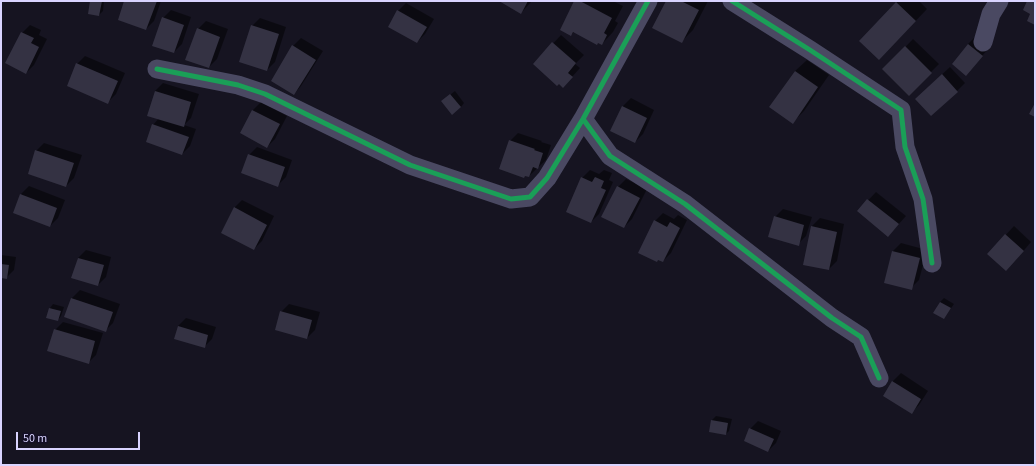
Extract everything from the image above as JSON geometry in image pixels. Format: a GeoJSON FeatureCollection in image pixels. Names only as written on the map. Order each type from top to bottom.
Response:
{"type":"FeatureCollection","features":[{"type":"Feature","properties":{"kind":"street"},"geometry":{"type":"LineString","coordinates":[[157,69],[238,85],[265,94],[410,165],[511,199],[530,197],[547,178],[583,119],[648,1]]}},
{"type":"Feature","properties":{"kind":"street"},"geometry":{"type":"LineString","coordinates":[[732,1],[901,110],[905,147],[923,199],[932,263]]}},
{"type":"Feature","properties":{"kind":"street"},"geometry":{"type":"LineString","coordinates":[[983,42],[991,14],[999,1]]}},
{"type":"Feature","properties":{"kind":"street"},"geometry":{"type":"LineString","coordinates":[[583,119],[610,156],[685,204],[832,318],[861,337],[879,378]]}},
{"type":"Feature","properties":{"kind":"building"},"geometry":{"type":"Polygon","coordinates":[[[90,1],[102,1],[99,16],[88,14],[90,1]]]}},
{"type":"Feature","properties":{"kind":"building"},"geometry":{"type":"Polygon","coordinates":[[[124,1],[157,1],[146,30],[118,20],[124,1]]]}},
{"type":"Feature","properties":{"kind":"building"},"geometry":{"type":"Polygon","coordinates":[[[499,1],[528,1],[521,14],[499,1]]]}},
{"type":"Feature","properties":{"kind":"building"},"geometry":{"type":"Polygon","coordinates":[[[574,1],[580,1],[612,18],[604,33],[607,35],[602,45],[598,43],[597,45],[573,32],[571,36],[560,30],[574,1]]]}},
{"type":"Feature","properties":{"kind":"building"},"geometry":{"type":"Polygon","coordinates":[[[666,1],[681,1],[699,10],[682,43],[652,28],[666,1]]]}},
{"type":"Feature","properties":{"kind":"building"},"geometry":{"type":"Polygon","coordinates":[[[1027,1],[1035,1],[1035,25],[1027,21],[1030,14],[1023,10],[1027,1]]]}},
{"type":"Feature","properties":{"kind":"building"},"geometry":{"type":"Polygon","coordinates":[[[896,2],[916,21],[879,60],[859,41],[896,2]]]}},
{"type":"Feature","properties":{"kind":"building"},"geometry":{"type":"Polygon","coordinates":[[[397,10],[427,27],[417,43],[388,27],[397,10]]]}},
{"type":"Feature","properties":{"kind":"building"},"geometry":{"type":"Polygon","coordinates":[[[162,17],[184,25],[174,53],[152,46],[162,17]]]}},
{"type":"Feature","properties":{"kind":"building"},"geometry":{"type":"Polygon","coordinates":[[[251,25],[279,34],[267,71],[239,62],[251,25]]]}},
{"type":"Feature","properties":{"kind":"building"},"geometry":{"type":"Polygon","coordinates":[[[197,28],[220,37],[209,68],[185,60],[197,28]]]}},
{"type":"Feature","properties":{"kind":"building"},"geometry":{"type":"Polygon","coordinates":[[[21,32],[34,38],[31,43],[39,47],[26,74],[5,63],[21,32]]]}},
{"type":"Feature","properties":{"kind":"building"},"geometry":{"type":"Polygon","coordinates":[[[552,42],[576,63],[568,73],[573,77],[563,88],[559,84],[557,86],[533,64],[552,42]]]}},
{"type":"Feature","properties":{"kind":"building"},"geometry":{"type":"Polygon","coordinates":[[[968,44],[983,56],[966,76],[952,64],[968,44]]]}},
{"type":"Feature","properties":{"kind":"building"},"geometry":{"type":"Polygon","coordinates":[[[292,45],[316,60],[294,95],[271,81],[292,45]]]}},
{"type":"Feature","properties":{"kind":"building"},"geometry":{"type":"Polygon","coordinates":[[[905,46],[932,73],[909,96],[882,69],[905,46]]]}},
{"type":"Feature","properties":{"kind":"building"},"geometry":{"type":"Polygon","coordinates":[[[76,63],[118,81],[108,104],[67,86],[76,63]]]}},
{"type":"Feature","properties":{"kind":"building"},"geometry":{"type":"Polygon","coordinates":[[[795,71],[818,87],[793,124],[769,107],[795,71]]]}},
{"type":"Feature","properties":{"kind":"building"},"geometry":{"type":"Polygon","coordinates":[[[942,74],[958,92],[931,116],[915,99],[942,74]]]}},
{"type":"Feature","properties":{"kind":"building"},"geometry":{"type":"Polygon","coordinates":[[[155,91],[191,102],[184,127],[147,116],[155,91]]]}},
{"type":"Feature","properties":{"kind":"building"},"geometry":{"type":"Polygon","coordinates":[[[450,94],[461,107],[452,115],[441,101],[450,94]]]}},
{"type":"Feature","properties":{"kind":"building"},"geometry":{"type":"Polygon","coordinates":[[[1035,103],[1035,117],[1029,114],[1035,103]]]}},
{"type":"Feature","properties":{"kind":"building"},"geometry":{"type":"Polygon","coordinates":[[[622,106],[647,118],[635,143],[610,131],[622,106]]]}},
{"type":"Feature","properties":{"kind":"building"},"geometry":{"type":"Polygon","coordinates":[[[252,110],[280,124],[267,148],[240,133],[252,110]]]}},
{"type":"Feature","properties":{"kind":"building"},"geometry":{"type":"Polygon","coordinates":[[[152,124],[189,137],[182,155],[146,142],[152,124]]]}},
{"type":"Feature","properties":{"kind":"building"},"geometry":{"type":"Polygon","coordinates":[[[509,140],[543,153],[538,169],[533,167],[529,177],[525,176],[524,178],[499,169],[509,140]]]}},
{"type":"Feature","properties":{"kind":"building"},"geometry":{"type":"Polygon","coordinates":[[[35,150],[74,163],[66,187],[28,174],[35,150]]]}},
{"type":"Feature","properties":{"kind":"building"},"geometry":{"type":"Polygon","coordinates":[[[248,154],[285,167],[278,187],[241,173],[248,154]]]}},
{"type":"Feature","properties":{"kind":"building"},"geometry":{"type":"Polygon","coordinates":[[[581,177],[592,182],[595,177],[604,181],[601,188],[606,190],[591,223],[566,212],[581,177]]]}},
{"type":"Feature","properties":{"kind":"building"},"geometry":{"type":"Polygon","coordinates":[[[617,186],[640,198],[624,228],[601,217],[617,186]]]}},
{"type":"Feature","properties":{"kind":"building"},"geometry":{"type":"Polygon","coordinates":[[[20,194],[57,208],[50,227],[13,213],[20,194]]]}},
{"type":"Feature","properties":{"kind":"building"},"geometry":{"type":"Polygon","coordinates":[[[867,199],[899,224],[888,237],[857,211],[867,199]]]}},
{"type":"Feature","properties":{"kind":"building"},"geometry":{"type":"Polygon","coordinates":[[[234,207],[267,225],[254,250],[221,233],[234,207]]]}},
{"type":"Feature","properties":{"kind":"building"},"geometry":{"type":"Polygon","coordinates":[[[774,216],[804,225],[799,246],[768,237],[774,216]]]}},
{"type":"Feature","properties":{"kind":"building"},"geometry":{"type":"Polygon","coordinates":[[[654,220],[667,227],[670,222],[680,228],[663,262],[658,260],[657,262],[638,253],[654,220]]]}},
{"type":"Feature","properties":{"kind":"building"},"geometry":{"type":"Polygon","coordinates":[[[811,226],[837,232],[829,270],[803,265],[811,226]]]}},
{"type":"Feature","properties":{"kind":"building"},"geometry":{"type":"Polygon","coordinates":[[[1005,234],[1024,251],[1006,271],[987,254],[1005,234]]]}},
{"type":"Feature","properties":{"kind":"building"},"geometry":{"type":"Polygon","coordinates":[[[892,251],[920,258],[912,290],[884,283],[892,251]]]}},
{"type":"Feature","properties":{"kind":"building"},"geometry":{"type":"Polygon","coordinates":[[[78,258],[104,265],[98,286],[71,278],[78,258]]]}},
{"type":"Feature","properties":{"kind":"building"},"geometry":{"type":"Polygon","coordinates":[[[1,264],[9,265],[7,279],[1,278],[1,264]]]}},
{"type":"Feature","properties":{"kind":"building"},"geometry":{"type":"Polygon","coordinates":[[[71,298],[113,312],[106,332],[64,317],[71,298]]]}},
{"type":"Feature","properties":{"kind":"building"},"geometry":{"type":"Polygon","coordinates":[[[940,302],[951,308],[944,319],[933,313],[940,302]]]}},
{"type":"Feature","properties":{"kind":"building"},"geometry":{"type":"Polygon","coordinates":[[[49,308],[61,311],[58,321],[46,318],[49,308]]]}},
{"type":"Feature","properties":{"kind":"building"},"geometry":{"type":"Polygon","coordinates":[[[280,311],[312,320],[307,339],[275,330],[280,311]]]}},
{"type":"Feature","properties":{"kind":"building"},"geometry":{"type":"Polygon","coordinates":[[[178,326],[208,335],[205,348],[174,339],[178,326]]]}},
{"type":"Feature","properties":{"kind":"building"},"geometry":{"type":"Polygon","coordinates":[[[54,329],[95,341],[89,364],[47,351],[54,329]]]}},
{"type":"Feature","properties":{"kind":"building"},"geometry":{"type":"Polygon","coordinates":[[[892,381],[921,399],[912,414],[883,396],[892,381]]]}},
{"type":"Feature","properties":{"kind":"building"},"geometry":{"type":"Polygon","coordinates":[[[711,420],[728,423],[726,435],[709,432],[711,420]]]}},
{"type":"Feature","properties":{"kind":"building"},"geometry":{"type":"Polygon","coordinates":[[[749,428],[774,439],[768,452],[744,441],[749,428]]]}},
{"type":"Feature","properties":{"kind":"cycle path"},"geometry":{"type":"LineString","coordinates":[[157,69],[238,85],[265,94],[410,165],[511,199],[530,197],[547,178],[583,119],[648,1]]}},
{"type":"Feature","properties":{"kind":"cycle path"},"geometry":{"type":"LineString","coordinates":[[732,1],[901,110],[905,147],[923,199],[932,263]]}},
{"type":"Feature","properties":{"kind":"cycle path"},"geometry":{"type":"LineString","coordinates":[[583,119],[610,156],[685,204],[832,318],[861,337],[879,378]]}}]}
